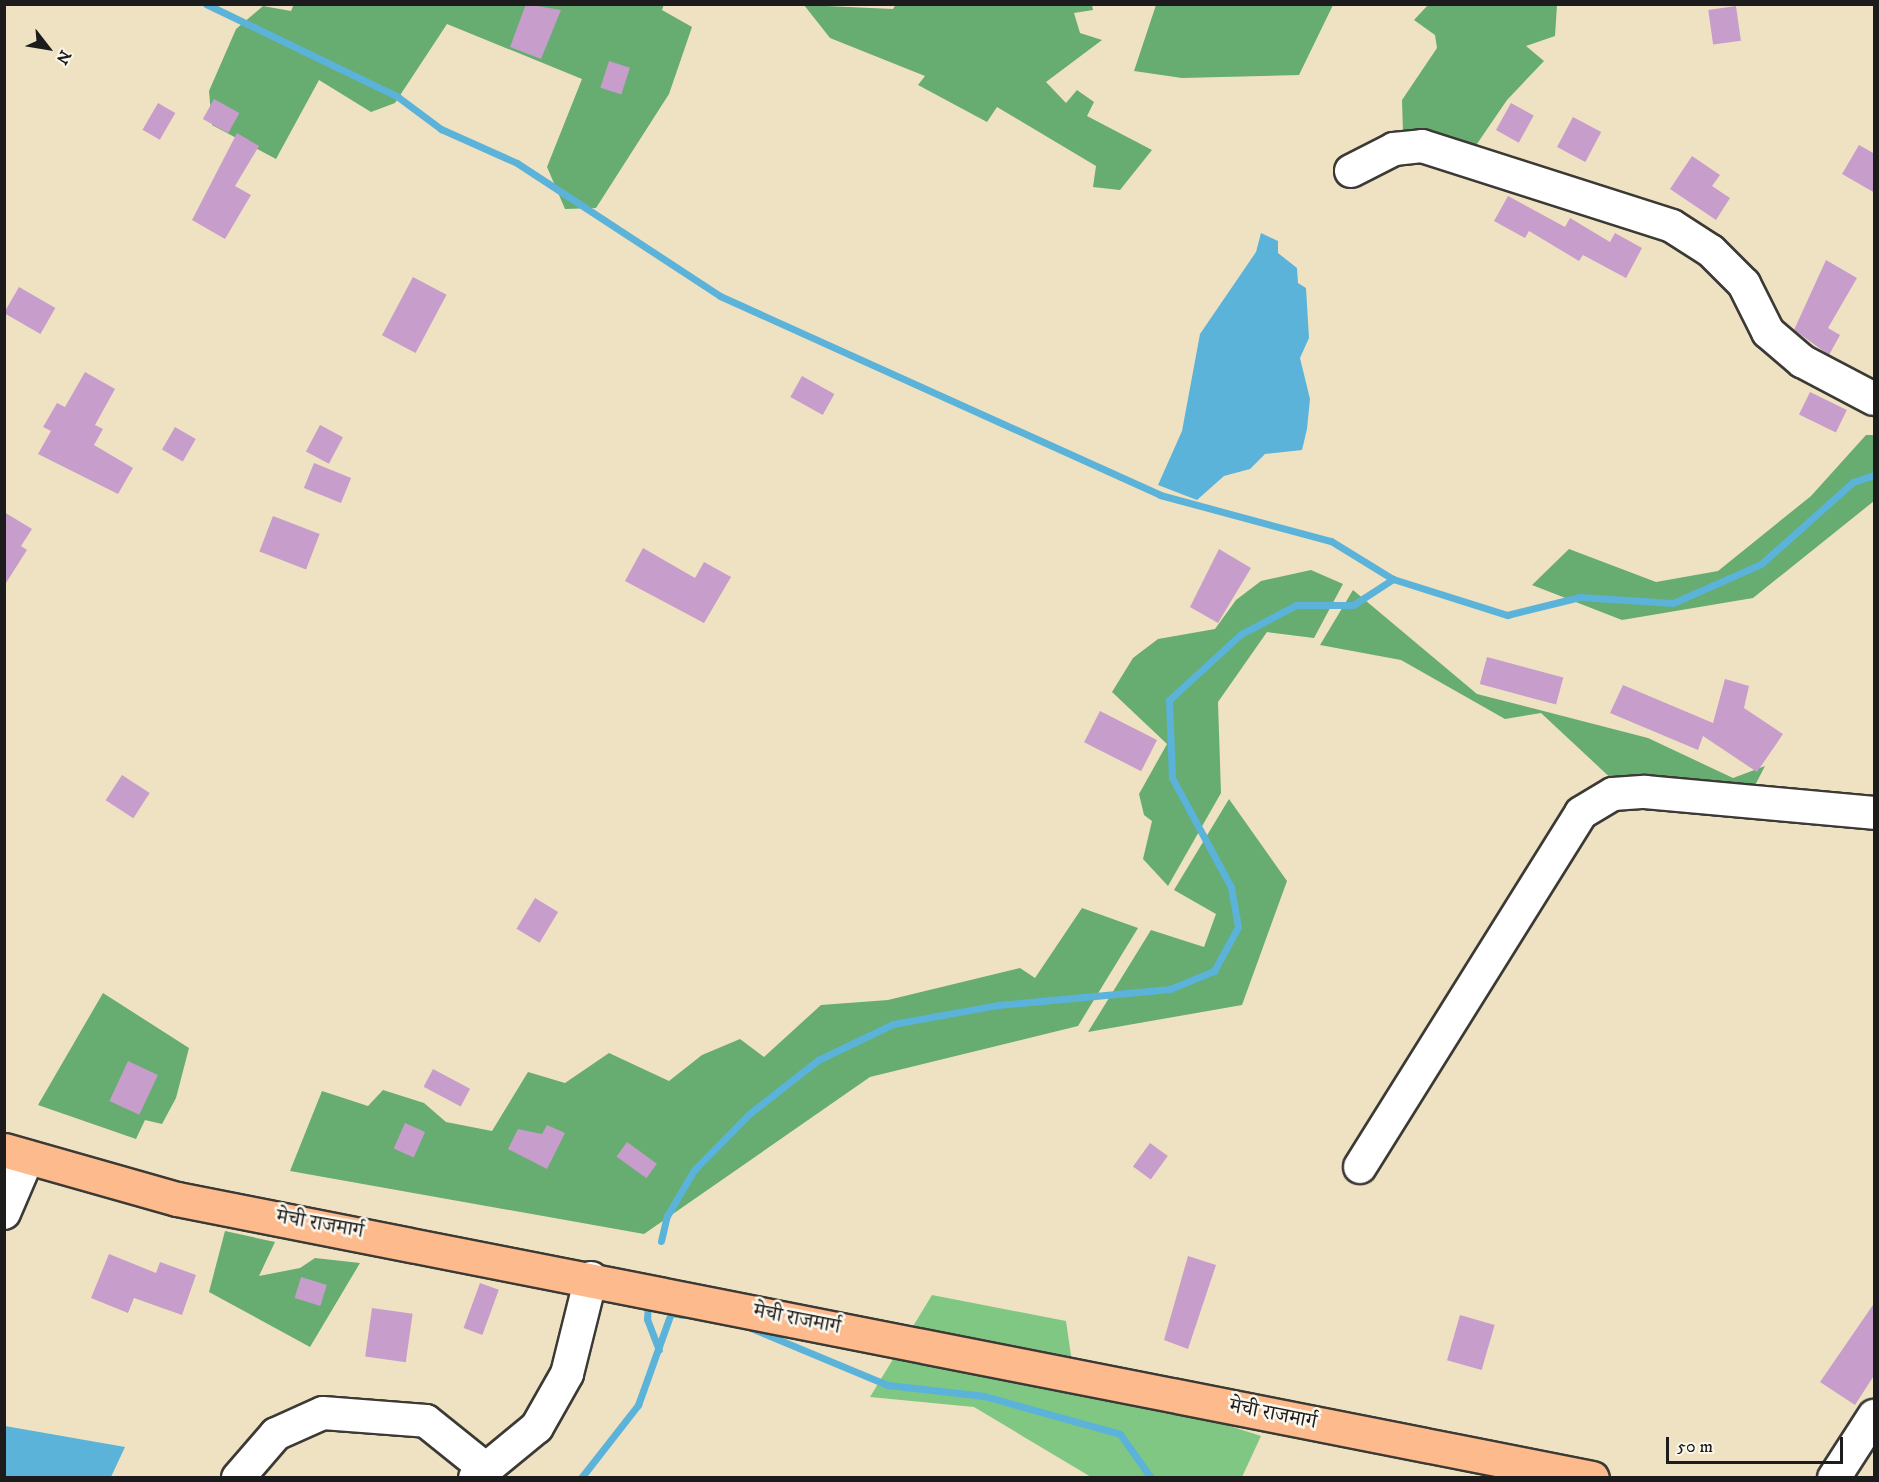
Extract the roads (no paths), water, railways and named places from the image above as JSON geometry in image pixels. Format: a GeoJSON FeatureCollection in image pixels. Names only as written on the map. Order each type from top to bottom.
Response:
{"type":"FeatureCollection","features":[{"type":"Feature","properties":{"kind":"main road","name":"मेची राजमार्ग"},"geometry":{"type":"LineString","coordinates":[[16,1153],[177,1199],[591,1278],[1592,1478]]}},
{"type":"Feature","properties":{"kind":"street"},"geometry":{"type":"LineString","coordinates":[[1351,171],[1394,149],[1422,146],[1672,226],[1711,251],[1744,284],[1768,332],[1802,361],[1875,399]]}},
{"type":"Feature","properties":{"kind":"street"},"geometry":{"type":"LineString","coordinates":[[1360,1167],[1581,813],[1613,794],[1645,792],[1875,813]]}},
{"type":"Feature","properties":{"kind":"street"},"geometry":{"type":"LineString","coordinates":[[4,1213],[16,1153]]}},
{"type":"Feature","properties":{"kind":"street"},"geometry":{"type":"LineString","coordinates":[[238,1478],[276,1434],[323,1413],[426,1421],[481,1473],[537,1427],[567,1374],[591,1278]]}},
{"type":"Feature","properties":{"kind":"street"},"geometry":{"type":"LineString","coordinates":[[1834,1478],[1875,1416]]}},
{"type":"Feature","properties":{"kind":"water"},"geometry":{"type":"Polygon","coordinates":[[[1261,233],[1278,241],[1278,253],[1297,268],[1298,283],[1306,288],[1309,338],[1300,358],[1310,399],[1302,450],[1265,454],[1250,469],[1224,476],[1197,500],[1158,485],[1182,431],[1200,334],[1256,252],[1261,233]]]}},
{"type":"Feature","properties":{"kind":"water"},"geometry":{"type":"Polygon","coordinates":[[[5,1426],[125,1447],[111,1477],[5,1477],[5,1426]]]}},
{"type":"Feature","properties":{"kind":"waterway"},"geometry":{"type":"LineString","coordinates":[[206,4],[398,97],[441,129],[517,163],[720,296],[1160,495],[1331,541],[1393,579]]}},
{"type":"Feature","properties":{"kind":"waterway"},"geometry":{"type":"LineString","coordinates":[[661,1241],[667,1216],[694,1170],[749,1114],[818,1060],[893,1024],[998,1005],[1170,989],[1214,971],[1238,927],[1231,887],[1172,778],[1169,700],[1241,634],[1296,605],[1353,605],[1393,579],[1507,615],[1580,597],[1673,603],[1761,564],[1853,482],[1874,475]]}},
{"type":"Feature","properties":{"kind":"waterway"},"geometry":{"type":"LineString","coordinates":[[648,1302],[647,1319],[659,1350]]}},
{"type":"Feature","properties":{"kind":"waterway"},"geometry":{"type":"LineString","coordinates":[[581,1478],[638,1405],[671,1313],[682,1315]]}},
{"type":"Feature","properties":{"kind":"waterway"},"geometry":{"type":"LineString","coordinates":[[746,1326],[888,1385],[984,1396],[1120,1434],[1151,1478]]}}]}
